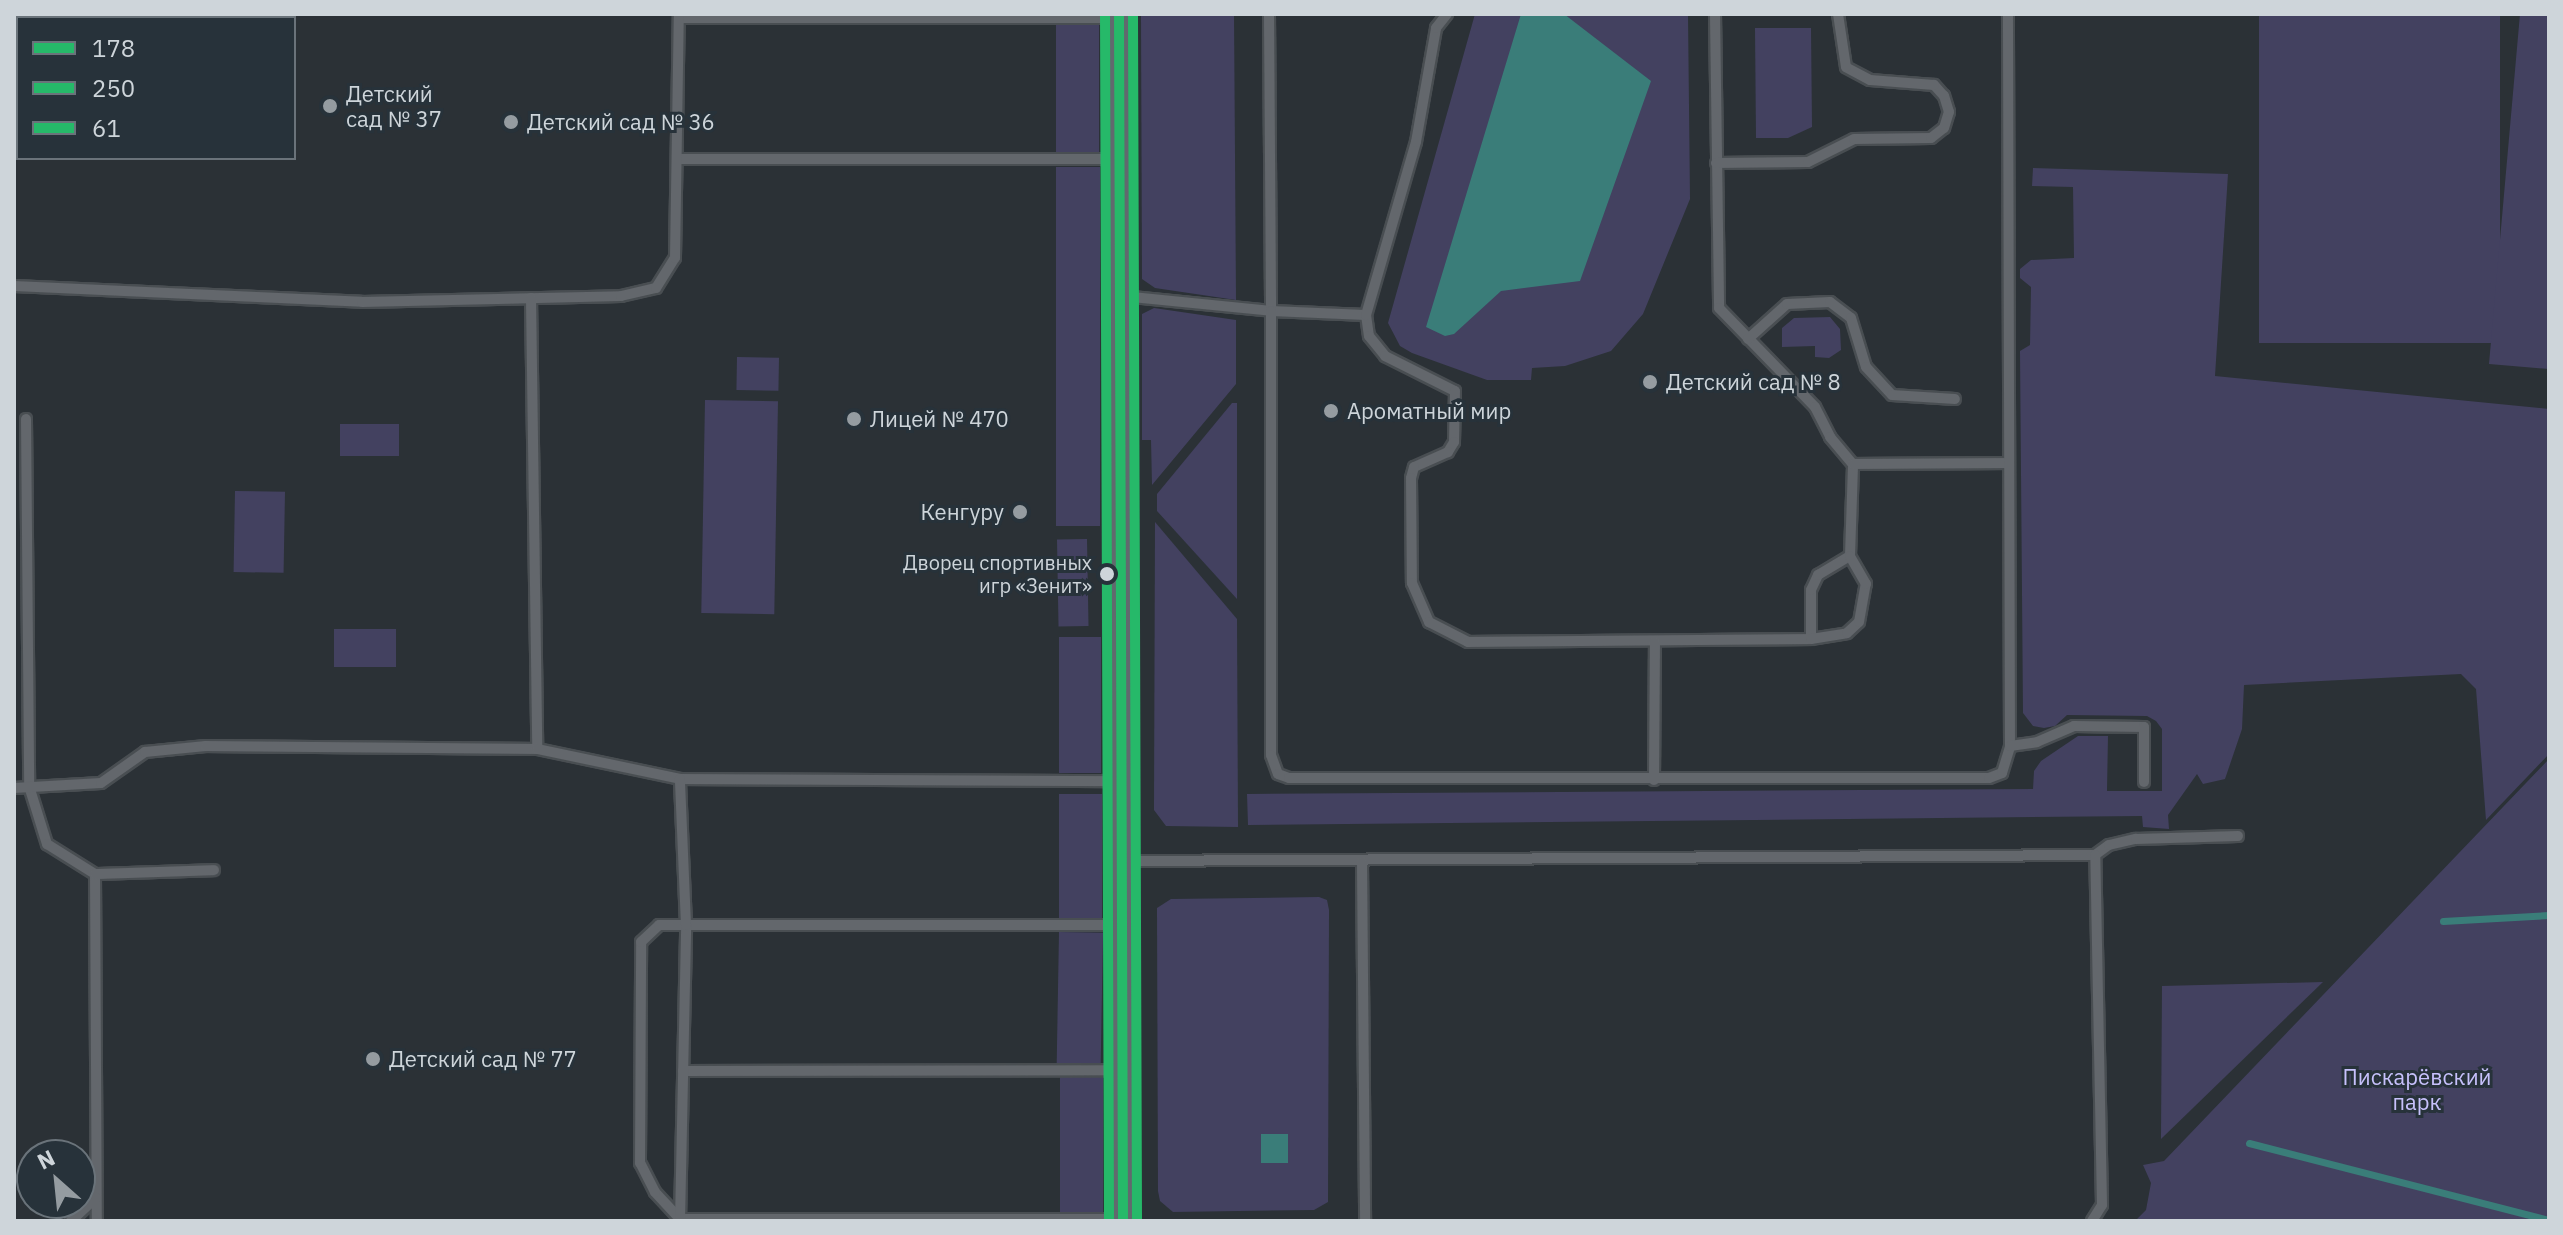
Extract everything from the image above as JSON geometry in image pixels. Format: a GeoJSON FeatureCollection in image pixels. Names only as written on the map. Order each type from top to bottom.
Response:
{"type":"FeatureCollection","features":[{"type":"Feature","properties":{"kind":"street"},"geometry":{"type":"LineString","coordinates":[[1119,16],[1123,1220]]}},
{"type":"Feature","properties":{"kind":"lane"},"geometry":{"type":"LineString","coordinates":[[1269,14],[1271,755],[1278,774],[1289,778],[1654,780],[1989,778],[2002,773],[2010,762],[2008,14]]}},
{"type":"Feature","properties":{"kind":"lane"},"geometry":{"type":"LineString","coordinates":[[1433,14],[1436,28],[1416,142],[1366,315],[1369,336],[1385,356],[1455,391],[1454,442],[1448,452],[1414,467],[1411,478],[1412,583],[1429,622],[1447,636],[1468,642],[1811,639],[1847,633],[1859,622],[1866,584],[1850,556],[1853,464],[1830,437],[1815,407],[1719,308],[1715,14]]}},
{"type":"Feature","properties":{"kind":"lane"},"geometry":{"type":"LineString","coordinates":[[1436,28],[1447,14]]}},
{"type":"Feature","properties":{"kind":"lane"},"geometry":{"type":"LineString","coordinates":[[1716,163],[1808,162],[1854,139],[1931,138],[1944,128],[1949,112],[1944,96],[1934,85],[1870,80],[1846,67],[1838,14]]}},
{"type":"Feature","properties":{"kind":"lane"},"geometry":{"type":"LineString","coordinates":[[14,286],[362,302],[621,296],[656,288],[675,258],[679,16],[1119,16]]}},
{"type":"Feature","properties":{"kind":"lane"},"geometry":{"type":"LineString","coordinates":[[679,159],[1119,159]]}},
{"type":"Feature","properties":{"kind":"lane"},"geometry":{"type":"LineString","coordinates":[[1120,295],[1271,311],[1366,315]]}},
{"type":"Feature","properties":{"kind":"lane"},"geometry":{"type":"LineString","coordinates":[[531,298],[537,749]]}},
{"type":"Feature","properties":{"kind":"lane"},"geometry":{"type":"LineString","coordinates":[[1748,339],[1787,304],[1830,302],[1851,318],[1866,367],[1892,395],[1955,399]]}},
{"type":"Feature","properties":{"kind":"lane"},"geometry":{"type":"LineString","coordinates":[[26,419],[29,786],[47,844],[95,874],[214,870]]}},
{"type":"Feature","properties":{"kind":"lane"},"geometry":{"type":"LineString","coordinates":[[1853,464],[2008,463]]}},
{"type":"Feature","properties":{"kind":"lane"},"geometry":{"type":"LineString","coordinates":[[1811,639],[1811,590],[1818,575],[1850,556]]}},
{"type":"Feature","properties":{"kind":"lane"},"geometry":{"type":"LineString","coordinates":[[1654,780],[1655,642]]}},
{"type":"Feature","properties":{"kind":"lane"},"geometry":{"type":"LineString","coordinates":[[2010,746],[2037,742],[2074,726],[2144,727],[2144,782]]}},
{"type":"Feature","properties":{"kind":"lane"},"geometry":{"type":"LineString","coordinates":[[14,788],[101,783],[145,752],[206,746],[537,749],[680,779],[1122,781]]}},
{"type":"Feature","properties":{"kind":"lane"},"geometry":{"type":"LineString","coordinates":[[680,779],[686,925],[680,1220]]}},
{"type":"Feature","properties":{"kind":"lane"},"geometry":{"type":"LineString","coordinates":[[1122,861],[1362,862],[2095,855],[2109,845],[2136,839],[2238,836]]}},
{"type":"Feature","properties":{"kind":"lane"},"geometry":{"type":"LineString","coordinates":[[2092,1221],[2102,1205],[2095,855]]}},
{"type":"Feature","properties":{"kind":"lane"},"geometry":{"type":"LineString","coordinates":[[1362,862],[1365,1221]]}},
{"type":"Feature","properties":{"kind":"lane"},"geometry":{"type":"LineString","coordinates":[[95,874],[96,1139]]}},
{"type":"Feature","properties":{"kind":"lane"},"geometry":{"type":"LineString","coordinates":[[1122,925],[659,925],[641,942],[640,1163],[655,1192],[680,1220],[1123,1220]]}},
{"type":"Feature","properties":{"kind":"lane"},"geometry":{"type":"LineString","coordinates":[[683,1071],[1123,1070]]}},
{"type":"Feature","properties":{"kind":"lane"},"geometry":{"type":"LineString","coordinates":[[96,1198],[97,1221]]}},
{"type":"Feature","properties":{"kind":"green space"},"geometry":{"type":"Polygon","coordinates":[[[1141,14],[1234,14],[1236,300],[1155,288],[1142,279],[1141,14]]]}},
{"type":"Feature","properties":{"kind":"green space"},"geometry":{"type":"Polygon","coordinates":[[[1475,14],[1688,14],[1690,199],[1643,314],[1611,351],[1565,366],[1532,368],[1531,380],[1487,380],[1412,353],[1400,346],[1388,323],[1475,14]]]}},
{"type":"Feature","properties":{"kind":"green space"},"geometry":{"type":"Polygon","coordinates":[[[2259,14],[2500,14],[2500,343],[2259,343],[2259,14]]]}},
{"type":"Feature","properties":{"kind":"green space"},"geometry":{"type":"Polygon","coordinates":[[[2520,14],[2549,15],[2549,369],[2489,364],[2520,14]]]}},
{"type":"Feature","properties":{"kind":"green space"},"geometry":{"type":"Polygon","coordinates":[[[1056,24],[1099,24],[1099,152],[1056,152],[1056,24]]]}},
{"type":"Feature","properties":{"kind":"green space"},"geometry":{"type":"Polygon","coordinates":[[[1755,28],[1811,28],[1812,127],[1788,138],[1756,138],[1755,28]]]}},
{"type":"Feature","properties":{"kind":"green space"},"geometry":{"type":"Polygon","coordinates":[[[1056,167],[1100,167],[1100,526],[1056,526],[1056,167]]]}},
{"type":"Feature","properties":{"kind":"green space"},"geometry":{"type":"Polygon","coordinates":[[[2033,168],[2228,174],[2215,376],[2549,409],[2549,754],[2486,820],[2476,689],[2461,674],[2244,685],[2242,729],[2225,779],[2203,784],[2197,774],[2168,815],[2169,829],[2143,827],[2142,816],[1248,825],[1247,794],[2033,789],[2034,771],[2041,761],[2078,736],[2108,736],[2107,791],[2162,791],[2162,729],[2156,721],[2147,716],[2067,715],[2055,726],[2044,728],[2033,726],[2023,713],[2020,351],[2030,345],[2031,287],[2020,278],[2020,269],[2031,260],[2074,258],[2073,187],[2032,186],[2033,168]]]}},
{"type":"Feature","properties":{"kind":"green space"},"geometry":{"type":"Polygon","coordinates":[[[1154,308],[1236,320],[1236,384],[1152,485],[1151,440],[1142,440],[1142,314],[1154,308]]]}},
{"type":"Feature","properties":{"kind":"green space"},"geometry":{"type":"Polygon","coordinates":[[[1830,317],[1840,329],[1841,350],[1829,358],[1815,357],[1815,346],[1782,347],[1782,328],[1794,318],[1830,317]]]}},
{"type":"Feature","properties":{"kind":"green space"},"geometry":{"type":"Polygon","coordinates":[[[737,357],[779,358],[778,391],[736,390],[737,357]]]}},
{"type":"Feature","properties":{"kind":"green space"},"geometry":{"type":"Polygon","coordinates":[[[705,400],[778,401],[774,614],[701,613],[705,400]]]}},
{"type":"Feature","properties":{"kind":"green space"},"geometry":{"type":"Polygon","coordinates":[[[1232,403],[1237,403],[1237,599],[1157,511],[1157,494],[1232,403]]]}},
{"type":"Feature","properties":{"kind":"green space"},"geometry":{"type":"Polygon","coordinates":[[[340,424],[399,424],[399,456],[340,456],[340,424]]]}},
{"type":"Feature","properties":{"kind":"green space"},"geometry":{"type":"Polygon","coordinates":[[[235,491],[285,492],[284,573],[234,572],[235,491]]]}},
{"type":"Feature","properties":{"kind":"green space"},"geometry":{"type":"Polygon","coordinates":[[[1155,522],[1237,619],[1238,827],[1166,826],[1154,810],[1155,522]]]}},
{"type":"Feature","properties":{"kind":"green space"},"geometry":{"type":"Polygon","coordinates":[[[1087,539],[1089,626],[1059,627],[1057,540],[1087,539]]]}},
{"type":"Feature","properties":{"kind":"green space"},"geometry":{"type":"Polygon","coordinates":[[[334,629],[396,629],[396,667],[334,667],[334,629]]]}},
{"type":"Feature","properties":{"kind":"green space"},"geometry":{"type":"Polygon","coordinates":[[[1059,637],[1101,637],[1101,773],[1059,773],[1059,637]]]}},
{"type":"Feature","properties":{"kind":"green space","name":"Пискарёвский парк"},"geometry":{"type":"Polygon","coordinates":[[[2549,759],[2549,1221],[2135,1221],[2146,1210],[2151,1183],[2143,1165],[2164,1161],[2549,759]]]}},
{"type":"Feature","properties":{"kind":"green space"},"geometry":{"type":"Polygon","coordinates":[[[1059,794],[1102,794],[1102,918],[1059,918],[1059,794]]]}},
{"type":"Feature","properties":{"kind":"green space"},"geometry":{"type":"Polygon","coordinates":[[[1319,897],[1327,900],[1329,910],[1328,1202],[1314,1210],[1173,1212],[1160,1201],[1158,1191],[1157,908],[1171,899],[1319,897]]]}},
{"type":"Feature","properties":{"kind":"green space"},"geometry":{"type":"Polygon","coordinates":[[[1059,932],[1103,933],[1101,1065],[1057,1064],[1059,932]]]}},
{"type":"Feature","properties":{"kind":"green space"},"geometry":{"type":"Polygon","coordinates":[[[2323,982],[2161,1139],[2162,986],[2323,982]]]}},
{"type":"Feature","properties":{"kind":"green space"},"geometry":{"type":"Polygon","coordinates":[[[1060,1076],[1103,1076],[1103,1212],[1060,1212],[1060,1076]]]}},
{"type":"Feature","properties":{"kind":"shaded area"},"geometry":{"type":"Polygon","coordinates":[[[1521,14],[1564,14],[1651,81],[1580,281],[1501,291],[1454,334],[1445,336],[1426,327],[1521,14]]]}},
{"type":"Feature","properties":{"kind":"shaded area"},"geometry":{"type":"Polygon","coordinates":[[[1261,1134],[1288,1134],[1288,1163],[1261,1163],[1261,1134]]]}},
{"type":"Feature","properties":{"kind":"waterway"},"geometry":{"type":"LineString","coordinates":[[2443,921],[2549,915]]}},
{"type":"Feature","properties":{"kind":"waterway"},"geometry":{"type":"LineString","coordinates":[[2249,1143],[2549,1220]]}},
{"type":"Feature","properties":{"kind":"transit line","name":"250"},"geometry":{"type":"LineString","coordinates":[[1105,14],[1109,1221]]}},
{"type":"Feature","properties":{"kind":"transit line","name":"178"},"geometry":{"type":"LineString","coordinates":[[1119,14],[1123,1221]]}},
{"type":"Feature","properties":{"kind":"transit line","name":"61"},"geometry":{"type":"LineString","coordinates":[[1133,14],[1137,1221]]}},
{"type":"Feature","properties":{"kind":"place","name":"Детский сад № 37"},"geometry":{"type":"Point","coordinates":[330,106]}},
{"type":"Feature","properties":{"kind":"place","name":"Детский сад № 36"},"geometry":{"type":"Point","coordinates":[511,122]}},
{"type":"Feature","properties":{"kind":"place","name":"Детский сад № 8"},"geometry":{"type":"Point","coordinates":[1650,382]}},
{"type":"Feature","properties":{"kind":"place","name":"Ароматный мир"},"geometry":{"type":"Point","coordinates":[1331,411]}},
{"type":"Feature","properties":{"kind":"place","name":"Лицей № 470"},"geometry":{"type":"Point","coordinates":[854,419]}},
{"type":"Feature","properties":{"kind":"place","name":"Кенгуру"},"geometry":{"type":"Point","coordinates":[1020,512]}},
{"type":"Feature","properties":{"kind":"place","name":"Дворец спортивных игр «Зенит»"},"geometry":{"type":"Point","coordinates":[1107,574]}},
{"type":"Feature","properties":{"kind":"place","name":"Детский сад № 77"},"geometry":{"type":"Point","coordinates":[373,1059]}}]}
